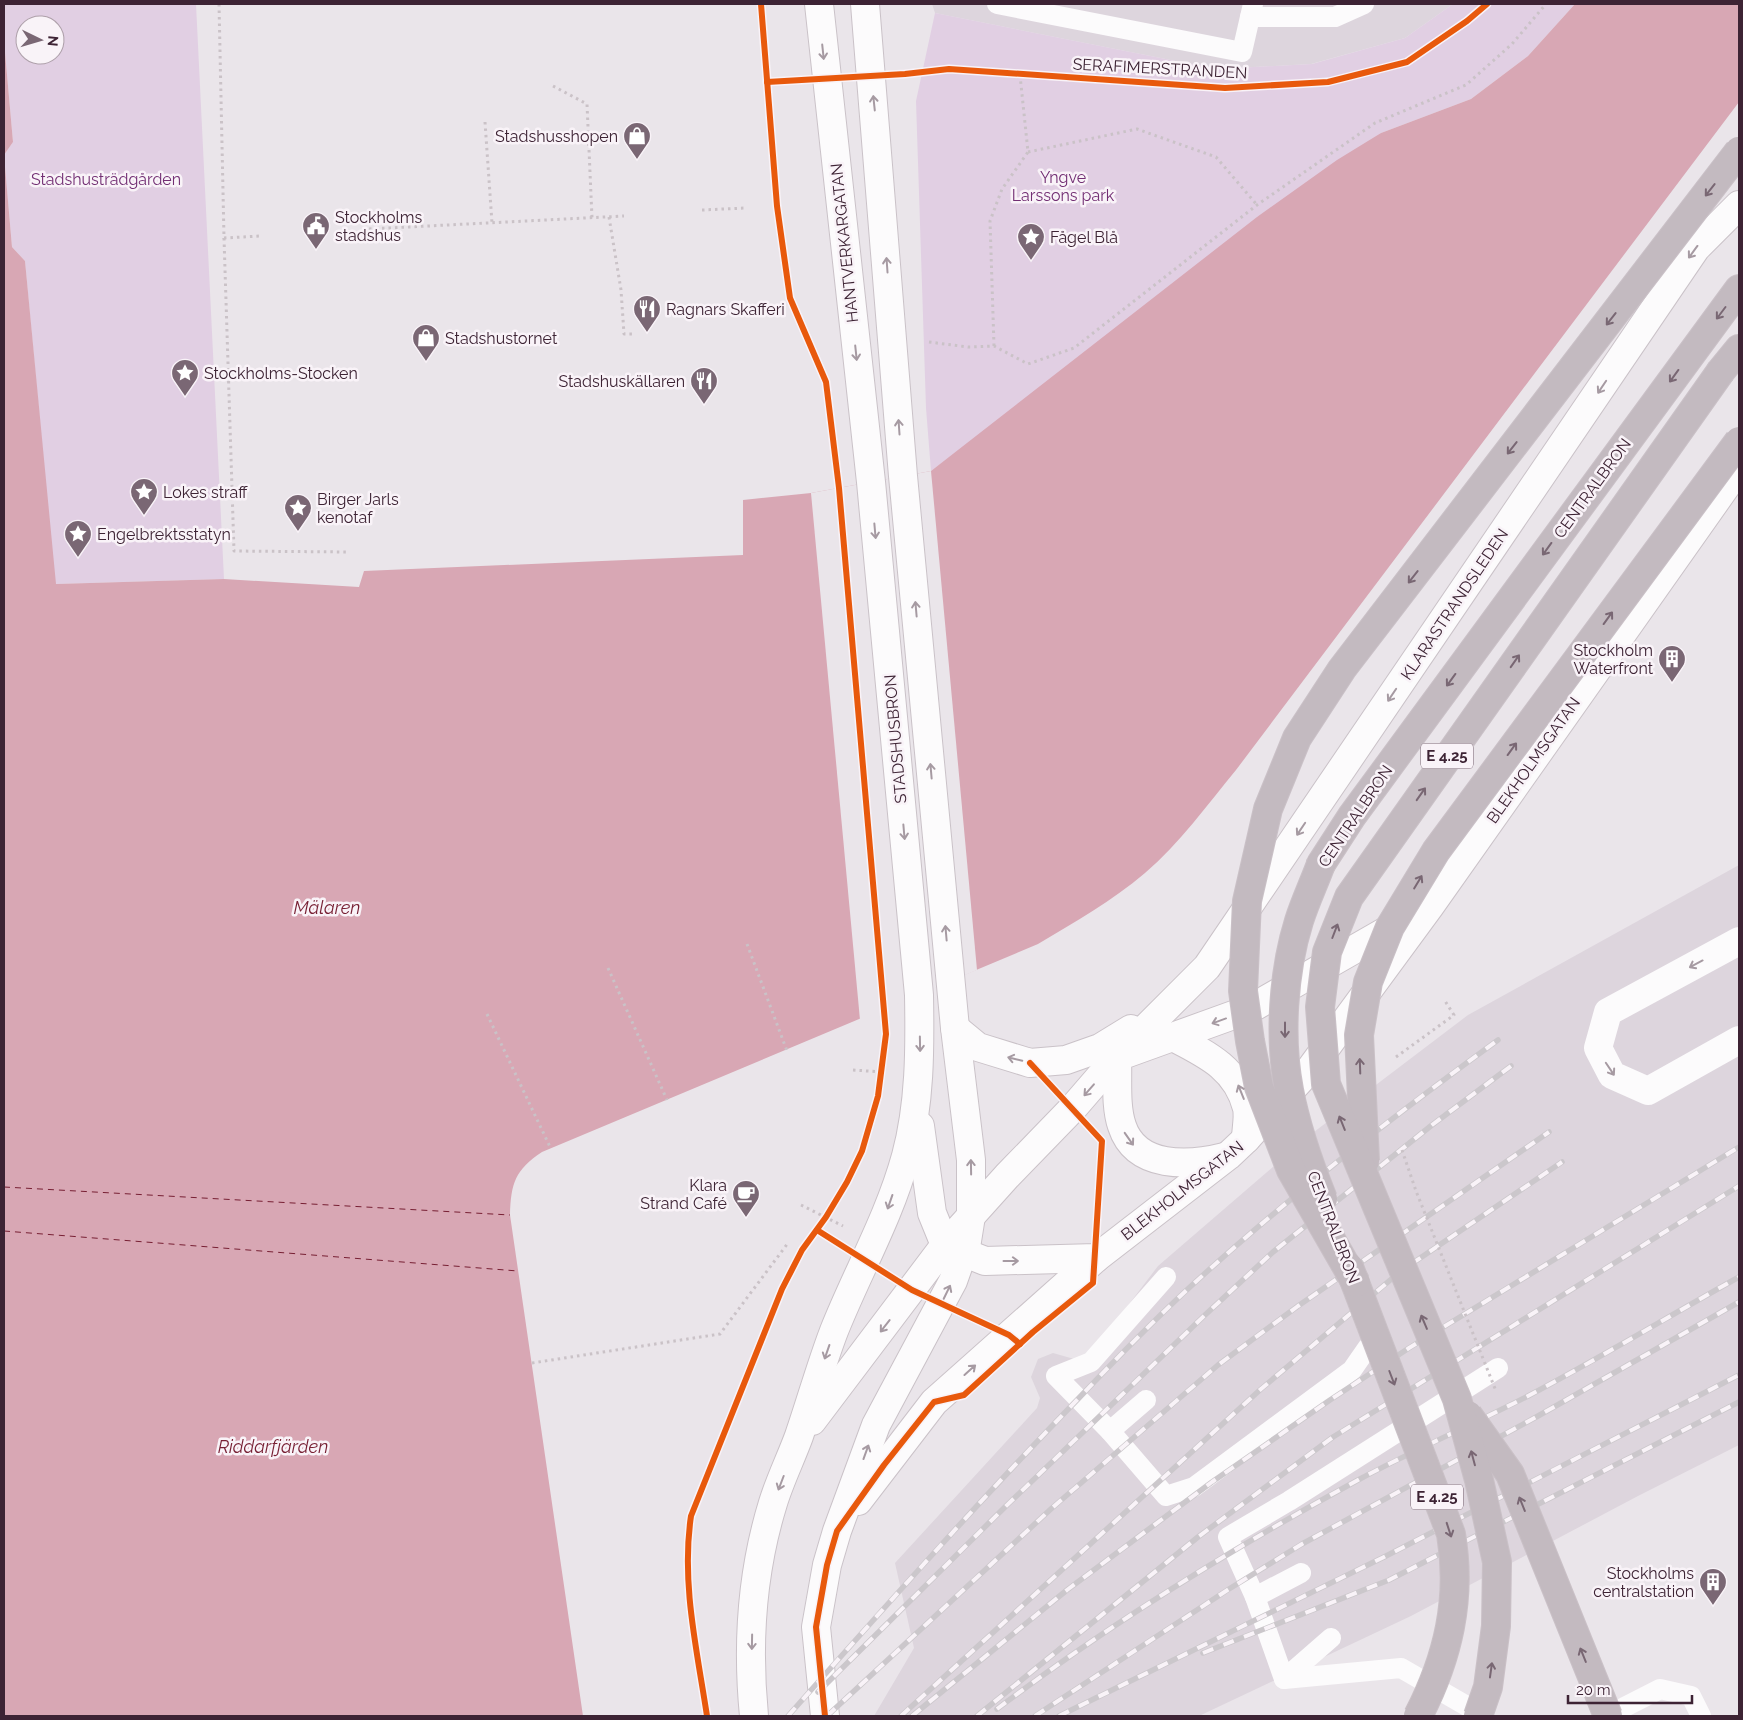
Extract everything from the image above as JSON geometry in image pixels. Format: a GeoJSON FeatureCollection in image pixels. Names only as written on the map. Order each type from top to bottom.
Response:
{"type":"FeatureCollection","features":[{"type":"Feature","properties":{"kind":"highway"},"geometry":{"type":"LineString","coordinates":[[1356,1283],[1291,1170],[1259,1087],[1250,1041],[1243,991],[1243,946],[1247,900],[1268,809],[1298,738],[1342,670],[1739,152]]}},
{"type":"Feature","properties":{"kind":"highway","name":"CENTRALBRON"},"geometry":{"type":"LineString","coordinates":[[1418,1716],[1431,1690],[1447,1645],[1455,1594],[1456,1565],[1451,1534],[1310,1166],[1289,1090],[1284,1032],[1286,977],[1299,921],[1321,864],[1352,816],[1739,289]]}},
{"type":"Feature","properties":{"kind":"highway","name":"E 4.25"},"geometry":{"type":"LineString","coordinates":[[1478,1716],[1488,1686],[1496,1626],[1497,1562],[1457,1399],[1366,1185],[1326,1084],[1320,1007],[1327,952],[1348,897],[1733,357]]}},
{"type":"Feature","properties":{"kind":"highway"},"geometry":{"type":"LineString","coordinates":[[1366,1185],[1359,1035],[1368,982],[1390,928],[1436,851],[1739,441]]}},
{"type":"Feature","properties":{"kind":"highway"},"geometry":{"type":"LineString","coordinates":[[1457,1399],[1510,1474],[1607,1716]]}},
{"type":"Feature","properties":{"kind":"street","name":"HANTVERKARGATAN"},"geometry":{"type":"LineString","coordinates":[[819,4],[871,482]]}},
{"type":"Feature","properties":{"kind":"street","name":"STADSHUSBRON"},"geometry":{"type":"LineString","coordinates":[[865,4],[903,476],[955,1028]]}},
{"type":"Feature","properties":{"kind":"street","name":"KLARASTRANDSLEDEN"},"geometry":{"type":"LineString","coordinates":[[798,1438],[954,1249],[971,1216],[1074,1108],[1117,1057],[1207,967],[1696,248],[1739,205]]}},
{"type":"Feature","properties":{"kind":"street","name":"BLEKHOLMSGATAN"},"geometry":{"type":"LineString","coordinates":[[837,1531],[884,1465],[934,1402],[1096,1258],[1237,1148],[1311,1068],[1430,906],[1739,468]]}},
{"type":"Feature","properties":{"kind":"street","name":"STADSHUSBRON"},"geometry":{"type":"LineString","coordinates":[[871,482],[919,995]]}},
{"type":"Feature","properties":{"kind":"street","name":"BLEKHOLMSGATAN"},"geometry":{"type":"LineString","coordinates":[[1117,1057],[1250,1009],[1430,906]]}},
{"type":"Feature","properties":{"kind":"street"},"geometry":{"type":"LineString","coordinates":[[1739,941],[1608,1012],[1598,1048],[1612,1075],[1648,1091],[1739,1040]]}},
{"type":"Feature","properties":{"kind":"street","name":"KLARASTRANDSLEDEN"},"geometry":{"type":"LineString","coordinates":[[754,1716],[751,1644],[754,1595],[759,1561],[773,1502],[798,1438],[834,1332],[888,1208],[906,1156],[917,1097],[920,1054],[919,995]]}},
{"type":"Feature","properties":{"kind":"street","name":"KLARASTRANDSLEDEN"},"geometry":{"type":"LineString","coordinates":[[955,1028],[978,1047],[1010,1059],[1030,1063],[1066,1060],[1100,1048],[1171,1005]]}},
{"type":"Feature","properties":{"kind":"street"},"geometry":{"type":"LineString","coordinates":[[955,1028],[971,1160],[971,1216]]}},
{"type":"Feature","properties":{"kind":"street"},"geometry":{"type":"LineString","coordinates":[[1117,1057],[1121,1124],[1128,1140],[1145,1156],[1169,1162],[1199,1163],[1237,1148],[1248,1110],[1237,1082],[1213,1058],[1173,1037]]}},
{"type":"Feature","properties":{"kind":"street","name":"KLARASTRANDSLEDEN"},"geometry":{"type":"LineString","coordinates":[[825,1716],[816,1627],[827,1565],[837,1531],[876,1425],[942,1304],[954,1249],[932,1213],[917,1097]]}},
{"type":"Feature","properties":{"kind":"street"},"geometry":{"type":"LineString","coordinates":[[954,1249],[985,1261],[1096,1258]]}},
{"type":"Feature","properties":{"kind":"lane"},"geometry":{"type":"LineString","coordinates":[[997,4],[1242,52],[1251,11],[1335,17],[1364,4]]}},
{"type":"Feature","properties":{"kind":"lane"},"geometry":{"type":"LineString","coordinates":[[1166,1277],[1091,1362],[1056,1376],[1110,1431],[1166,1496],[1194,1486],[1218,1469],[1352,1370],[1368,1347]]}},
{"type":"Feature","properties":{"kind":"lane"},"geometry":{"type":"LineString","coordinates":[[1284,1679],[1255,1597],[1228,1537],[1289,1501],[1498,1368]]}},
{"type":"Feature","properties":{"kind":"lane"},"geometry":{"type":"LineString","coordinates":[[1110,1431],[1146,1400]]}},
{"type":"Feature","properties":{"kind":"lane"},"geometry":{"type":"LineString","coordinates":[[1255,1597],[1301,1573]]}},
{"type":"Feature","properties":{"kind":"lane"},"geometry":{"type":"LineString","coordinates":[[1284,1679],[1331,1638]]}},
{"type":"Feature","properties":{"kind":"lane"},"geometry":{"type":"LineString","coordinates":[[1284,1679],[1401,1668],[1484,1716]]}},
{"type":"Feature","properties":{"kind":"lane"},"geometry":{"type":"LineString","coordinates":[[1607,1716],[1660,1689],[1691,1696],[1701,1716]]}},
{"type":"Feature","properties":{"kind":"path"},"geometry":{"type":"LineString","coordinates":[[219,4],[234,551],[348,552]]}},
{"type":"Feature","properties":{"kind":"path"},"geometry":{"type":"LineString","coordinates":[[922,342],[968,347],[994,346],[1028,364],[1074,348],[1257,205],[1375,123],[1466,85],[1512,44],[1546,4]]}},
{"type":"Feature","properties":{"kind":"path"},"geometry":{"type":"LineString","coordinates":[[994,346],[990,221],[1002,189],[1028,152],[1020,75],[1030,75]]}},
{"type":"Feature","properties":{"kind":"path"},"geometry":{"type":"LineString","coordinates":[[554,86],[587,104],[592,218]]}},
{"type":"Feature","properties":{"kind":"path"},"geometry":{"type":"LineString","coordinates":[[485,122],[492,223]]}},
{"type":"Feature","properties":{"kind":"path"},"geometry":{"type":"LineString","coordinates":[[1028,152],[1137,130],[1216,157],[1257,205]]}},
{"type":"Feature","properties":{"kind":"path"},"geometry":{"type":"LineString","coordinates":[[702,210],[746,208]]}},
{"type":"Feature","properties":{"kind":"path"},"geometry":{"type":"LineString","coordinates":[[369,229],[624,216]]}},
{"type":"Feature","properties":{"kind":"path"},"geometry":{"type":"LineString","coordinates":[[609,217],[621,290],[624,334],[634,334]]}},
{"type":"Feature","properties":{"kind":"path"},"geometry":{"type":"LineString","coordinates":[[224,238],[261,236]]}},
{"type":"Feature","properties":{"kind":"path"},"geometry":{"type":"LineString","coordinates":[[748,944],[787,1051]]}},
{"type":"Feature","properties":{"kind":"path"},"geometry":{"type":"LineString","coordinates":[[608,968],[668,1100]]}},
{"type":"Feature","properties":{"kind":"path"},"geometry":{"type":"LineString","coordinates":[[1391,1060],[1454,1015],[1445,1000]]}},
{"type":"Feature","properties":{"kind":"path"},"geometry":{"type":"LineString","coordinates":[[487,1014],[551,1148]]}},
{"type":"Feature","properties":{"kind":"path"},"geometry":{"type":"LineString","coordinates":[[880,1080],[883,1062]]}},
{"type":"Feature","properties":{"kind":"path"},"geometry":{"type":"LineString","coordinates":[[853,1070],[882,1072]]}},
{"type":"Feature","properties":{"kind":"path"},"geometry":{"type":"LineString","coordinates":[[822,1224],[830,1210]]}},
{"type":"Feature","properties":{"kind":"path"},"geometry":{"type":"LineString","coordinates":[[532,1363],[720,1334],[788,1243]]}},
{"type":"Feature","properties":{"kind":"shaded area"},"geometry":{"type":"Polygon","coordinates":[[[932,4],[1453,4],[1405,38],[1311,64],[1216,69],[935,13],[932,4]]]}},
{"type":"Feature","properties":{"kind":"shaded area"},"geometry":{"type":"Polygon","coordinates":[[[1739,865],[1739,1445],[1411,1616],[1199,1716],[874,1716],[914,1648],[895,1563],[1037,1408],[1040,1398],[1031,1377],[1038,1359],[1053,1353],[1074,1359],[1088,1358],[1158,1266],[1310,1135],[1468,1015],[1739,865]]]}},
{"type":"Feature","properties":{"kind":"green space","name":"Stadshusträdgården"},"geometry":{"type":"Polygon","coordinates":[[[4,4],[196,4],[224,579],[55,584],[25,261],[12,247],[4,155],[13,142],[4,41],[4,4]]]}},
{"type":"Feature","properties":{"kind":"green space","name":"Yngve Larssons park"},"geometry":{"type":"Polygon","coordinates":[[[1453,4],[1575,4],[1528,56],[1471,99],[1381,133],[931,471],[926,408],[916,101],[935,13],[1216,69],[1312,64],[1405,38],[1453,4]]]}},
{"type":"Feature","properties":{"kind":"water","name":"Mälaren"},"geometry":{"type":"Polygon","coordinates":[[[1575,4],[1739,4],[1739,102],[1236,770],[1193,823],[1158,861],[1106,902],[1038,944],[542,1152],[520,1171],[513,1186],[510,1215],[583,1716],[4,1716],[4,155],[12,247],[25,261],[56,584],[224,579],[359,587],[364,571],[743,555],[743,500],[811,493],[931,471],[1257,217],[1337,160],[1381,133],[1471,99],[1528,56],[1575,4]]]}},
{"type":"Feature","properties":{"kind":"water"},"geometry":{"type":"Polygon","coordinates":[[[4,41],[13,142],[4,155],[4,41]]]}},
{"type":"Feature","properties":{"kind":"pier"},"geometry":{"type":"Polygon","coordinates":[[[931,471],[977,970],[860,1020],[811,493],[931,471]]]}},
{"type":"Feature","properties":{"kind":"ferry route"},"geometry":{"type":"LineString","coordinates":[[4,1187],[510,1215]]}},
{"type":"Feature","properties":{"kind":"ferry route"},"geometry":{"type":"LineString","coordinates":[[4,1231],[518,1271]]}},
{"type":"Feature","properties":{"kind":"railway"},"geometry":{"type":"LineString","coordinates":[[788,1716],[1004,1477],[1119,1356],[1175,1301],[1302,1190],[1498,1040]]}},
{"type":"Feature","properties":{"kind":"railway"},"geometry":{"type":"LineString","coordinates":[[818,1692],[1005,1507],[1273,1252],[1432,1125],[1511,1066]]}},
{"type":"Feature","properties":{"kind":"railway"},"geometry":{"type":"LineString","coordinates":[[827,1716],[1052,1508],[1218,1365],[1298,1306],[1549,1132]]}},
{"type":"Feature","properties":{"kind":"railway"},"geometry":{"type":"LineString","coordinates":[[912,1716],[1067,1590],[1212,1482],[1330,1400],[1409,1348],[1739,1147]]}},
{"type":"Feature","properties":{"kind":"railway"},"geometry":{"type":"LineString","coordinates":[[901,1716],[1261,1389],[1401,1271],[1562,1162]]}},
{"type":"Feature","properties":{"kind":"railway"},"geometry":{"type":"LineString","coordinates":[[977,1716],[1198,1537],[1333,1437],[1739,1186]]}},
{"type":"Feature","properties":{"kind":"railway"},"geometry":{"type":"LineString","coordinates":[[997,1709],[1128,1617],[1265,1532],[1379,1469],[1555,1382],[1739,1277]]}},
{"type":"Feature","properties":{"kind":"railway"},"geometry":{"type":"LineString","coordinates":[[1035,1716],[1229,1589],[1302,1544],[1538,1416],[1739,1302]]}},
{"type":"Feature","properties":{"kind":"railway"},"geometry":{"type":"LineString","coordinates":[[1059,1716],[1384,1557],[1739,1375]]}},
{"type":"Feature","properties":{"kind":"railway"},"geometry":{"type":"LineString","coordinates":[[1203,1653],[1389,1580],[1739,1402]]}},
{"type":"Feature","properties":{"kind":"cycle path"},"geometry":{"type":"LineString","coordinates":[[707,1716],[689,1591],[688,1541],[691,1516],[782,1289],[802,1250],[826,1217],[847,1182],[862,1151],[878,1096],[886,1034],[839,488],[826,382],[790,298],[777,206],[761,4]]}},
{"type":"Feature","properties":{"kind":"cycle path","name":"SERAFIMERSTRANDEN"},"geometry":{"type":"LineString","coordinates":[[767,82],[905,74],[949,69],[1225,88],[1328,82],[1407,62],[1467,21],[1487,4]]}},
{"type":"Feature","properties":{"kind":"cycle path"},"geometry":{"type":"LineString","coordinates":[[825,1716],[816,1627],[827,1565],[837,1531],[884,1465],[934,1402],[964,1395],[1033,1332],[1093,1283],[1102,1141],[1030,1063]]}},
{"type":"Feature","properties":{"kind":"cycle path"},"geometry":{"type":"LineString","coordinates":[[817,1230],[912,1290],[1009,1335],[1020,1344]]}},
{"type":"Feature","properties":{"kind":"place","name":"Stadshusshopen"},"geometry":{"type":"Point","coordinates":[637,160]}},
{"type":"Feature","properties":{"kind":"place","name":"Stockholms stadshus"},"geometry":{"type":"Point","coordinates":[316,250]}},
{"type":"Feature","properties":{"kind":"place","name":"Fågel Blå"},"geometry":{"type":"Point","coordinates":[1031,261]}},
{"type":"Feature","properties":{"kind":"place","name":"Ragnars Skafferi"},"geometry":{"type":"Point","coordinates":[647,333]}},
{"type":"Feature","properties":{"kind":"place","name":"Stadshustornet"},"geometry":{"type":"Point","coordinates":[426,362]}},
{"type":"Feature","properties":{"kind":"place","name":"Stockholms-Stocken"},"geometry":{"type":"Point","coordinates":[185,397]}},
{"type":"Feature","properties":{"kind":"place","name":"Stadshuskällaren"},"geometry":{"type":"Point","coordinates":[704,405]}},
{"type":"Feature","properties":{"kind":"place","name":"Lokes straff"},"geometry":{"type":"Point","coordinates":[144,516]}},
{"type":"Feature","properties":{"kind":"place","name":"Birger Jarls kenotaf"},"geometry":{"type":"Point","coordinates":[298,532]}},
{"type":"Feature","properties":{"kind":"place","name":"Engelbrektsstatyn"},"geometry":{"type":"Point","coordinates":[78,558]}},
{"type":"Feature","properties":{"kind":"place","name":"Stockholm Waterfront"},"geometry":{"type":"Point","coordinates":[1672,683]}},
{"type":"Feature","properties":{"kind":"place","name":"Klara Strand Café"},"geometry":{"type":"Point","coordinates":[746,1218]}},
{"type":"Feature","properties":{"kind":"place","name":"Stockholms centralstation"},"geometry":{"type":"Point","coordinates":[1713,1606]}},
{"type":"Feature","properties":{"kind":"water label","name":"Riddarfjärden"},"geometry":{"type":"Point","coordinates":[273,1447]}}]}
